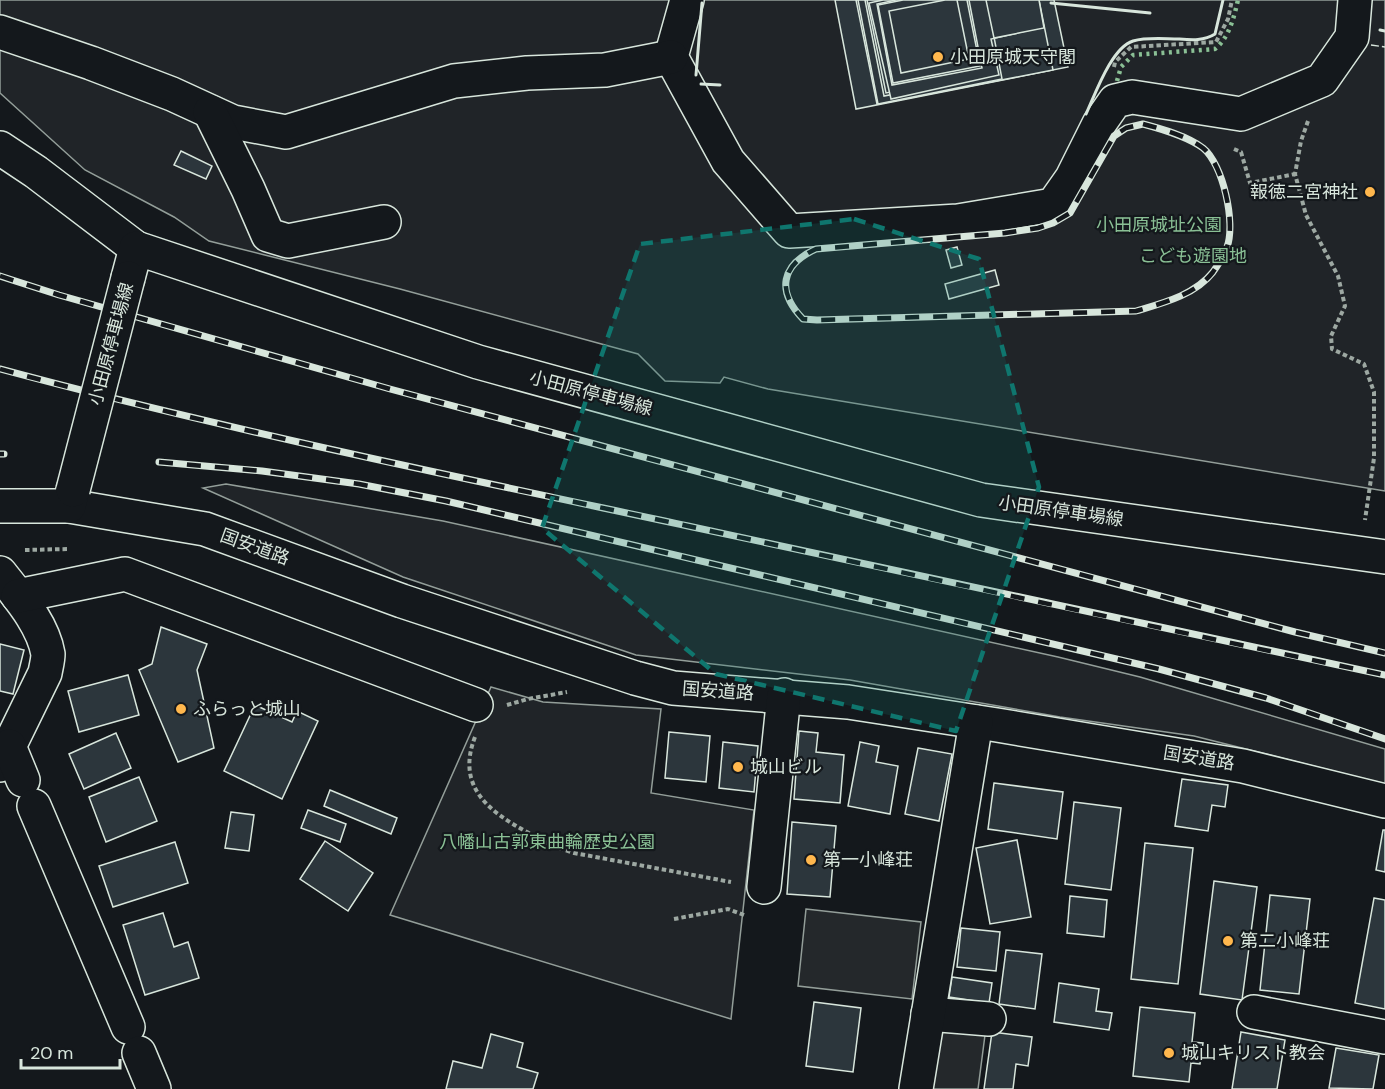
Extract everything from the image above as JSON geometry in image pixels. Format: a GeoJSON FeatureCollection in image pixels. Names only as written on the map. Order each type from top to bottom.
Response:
{"type":"FeatureCollection","features":[{"type":"Feature","properties":{"kind":"street"},"geometry":{"type":"LineString","coordinates":[[687,0],[671,57],[728,161],[789,231],[958,221],[1053,206],[1072,178],[1099,124],[1114,101],[1132,97],[1241,114],[1322,80],[1352,37],[1355,0]]}},
{"type":"Feature","properties":{"kind":"street"},"geometry":{"type":"LineString","coordinates":[[0,32],[172,94],[233,122],[286,132],[454,81],[527,73],[605,70],[671,57]]}},
{"type":"Feature","properties":{"kind":"street"},"geometry":{"type":"LineString","coordinates":[[210,112],[268,235],[288,241],[384,222]]}},
{"type":"Feature","properties":{"kind":"street"},"geometry":{"type":"LineString","coordinates":[[0,148],[36,172],[132,263]]}},
{"type":"Feature","properties":{"kind":"street","name":"小田原停車場線"},"geometry":{"type":"LineString","coordinates":[[71,498],[132,263],[478,362],[981,500],[1385,557]]}},
{"type":"Feature","properties":{"kind":"street"},"geometry":{"type":"LineString","coordinates":[[0,506],[71,498]]}},
{"type":"Feature","properties":{"kind":"street","name":"国安道路"},"geometry":{"type":"LineString","coordinates":[[71,498],[205,529],[402,601],[635,678],[673,688],[784,695],[848,702],[976,722],[1243,766],[1385,801]]}},
{"type":"Feature","properties":{"kind":"street"},"geometry":{"type":"LineString","coordinates":[[154,1089],[17,775],[48,657],[43,636],[9,584],[125,574],[486,715]]}},
{"type":"Feature","properties":{"kind":"street"},"geometry":{"type":"LineString","coordinates":[[764,888],[784,695]]}},
{"type":"Feature","properties":{"kind":"street"},"geometry":{"type":"LineString","coordinates":[[916,1089],[976,722]]}},
{"type":"Feature","properties":{"kind":"street"},"geometry":{"type":"LineString","coordinates":[[1254,1012],[1385,1037]]}},
{"type":"Feature","properties":{"kind":"street"},"geometry":{"type":"LineString","coordinates":[[928,1014],[989,1019]]}},
{"type":"Feature","properties":{"kind":"path"},"geometry":{"type":"LineString","coordinates":[[1114,101],[1106,89],[1116,62],[1131,47],[1216,42],[1228,19],[1232,0]]}},
{"type":"Feature","properties":{"kind":"path"},"geometry":{"type":"LineString","coordinates":[[1301,141],[1295,174],[1306,215],[1338,276],[1345,306],[1330,336],[1332,349],[1364,364],[1374,392],[1374,458],[1364,522]]}},
{"type":"Feature","properties":{"kind":"path"},"geometry":{"type":"LineString","coordinates":[[576,691],[528,699],[486,715],[473,739],[469,764],[471,781],[482,801],[507,822],[556,848],[601,859],[764,888]]}},
{"type":"Feature","properties":{"kind":"path"},"geometry":{"type":"LineString","coordinates":[[674,919],[728,909],[745,916]]}},
{"type":"Feature","properties":{"kind":"highlighted area"},"geometry":{"type":"Polygon","coordinates":[[[854,219],[979,259],[1039,487],[956,731],[716,674],[542,528],[640,244],[854,219]]]}},
{"type":"Feature","properties":{"kind":"green space","name":"小田原城址公園"},"geometry":{"type":"Polygon","coordinates":[[[0,0],[1385,0],[1385,491],[768,389],[724,377],[720,383],[665,381],[638,354],[400,289],[209,241],[174,217],[85,170],[0,93],[0,0]]]}},
{"type":"Feature","properties":{"kind":"green space"},"geometry":{"type":"Polygon","coordinates":[[[226,484],[443,521],[1140,677],[1385,749],[1385,784],[1194,736],[1060,717],[850,680],[636,655],[403,577],[203,488],[226,484]]]}},
{"type":"Feature","properties":{"kind":"green space","name":"八幡山古郭東曲輪歴史公園"},"geometry":{"type":"Polygon","coordinates":[[[491,687],[543,702],[661,709],[651,793],[754,810],[731,1019],[390,915],[491,687]]]}},
{"type":"Feature","properties":{"kind":"shaded area"},"geometry":{"type":"Polygon","coordinates":[[[806,909],[921,922],[912,999],[798,986],[806,909]]]}},
{"type":"Feature","properties":{"kind":"shaded area"},"geometry":{"type":"Polygon","coordinates":[[[939,1029],[985,1035],[978,1089],[932,1089],[939,1029]]]}},
{"type":"Feature","properties":{"kind":"building"},"geometry":{"type":"Polygon","coordinates":[[[835,0],[1054,0],[1068,67],[856,109],[835,0]]]}},
{"type":"Feature","properties":{"kind":"building","name":"小田原城天守閣"},"geometry":{"type":"Polygon","coordinates":[[[856,0],[1039,0],[1053,70],[877,104],[856,0]]]}},
{"type":"Feature","properties":{"kind":"building","name":"小田原城天守閣"},"geometry":{"type":"Polygon","coordinates":[[[858,0],[987,0],[1002,79],[878,104],[858,0]]]}},
{"type":"Feature","properties":{"kind":"building","name":"小田原城天守閣"},"geometry":{"type":"Polygon","coordinates":[[[865,0],[981,0],[995,74],[884,96],[865,0]]]}},
{"type":"Feature","properties":{"kind":"building","name":"小田原城天守閣"},"geometry":{"type":"Polygon","coordinates":[[[867,0],[977,0],[992,73],[886,93],[867,0]]]}},
{"type":"Feature","properties":{"kind":"building","name":"小田原城天守閣"},"geometry":{"type":"Polygon","coordinates":[[[883,0],[997,0],[1000,16],[1008,14],[1005,0],[1038,0],[1044,27],[991,39],[999,75],[891,99],[869,3],[883,0]]]}},
{"type":"Feature","properties":{"kind":"building","name":"小田原城天守閣"},"geometry":{"type":"Polygon","coordinates":[[[896,0],[969,0],[982,68],[892,85],[877,4],[896,0]]]}},
{"type":"Feature","properties":{"kind":"building"},"geometry":{"type":"Polygon","coordinates":[[[903,0],[967,0],[980,66],[893,83],[878,5],[903,0]]]}},
{"type":"Feature","properties":{"kind":"building"},"geometry":{"type":"Polygon","coordinates":[[[945,0],[957,0],[969,59],[901,73],[889,11],[945,0]]]}},
{"type":"Feature","properties":{"kind":"building"},"geometry":{"type":"Polygon","coordinates":[[[986,0],[1039,0],[1044,28],[994,38],[986,0]]]}},
{"type":"Feature","properties":{"kind":"building"},"geometry":{"type":"Polygon","coordinates":[[[181,151],[212,166],[206,179],[174,165],[181,151]]]}},
{"type":"Feature","properties":{"kind":"building"},"geometry":{"type":"Polygon","coordinates":[[[957,247],[962,265],[951,268],[946,250],[957,247]]]}},
{"type":"Feature","properties":{"kind":"building"},"geometry":{"type":"Polygon","coordinates":[[[995,270],[999,285],[949,299],[945,284],[995,270]]]}},
{"type":"Feature","properties":{"kind":"building","name":"ふらっと城山"},"geometry":{"type":"Polygon","coordinates":[[[161,627],[207,644],[197,670],[214,748],[178,762],[139,670],[152,664],[161,627]]]}},
{"type":"Feature","properties":{"kind":"building"},"geometry":{"type":"Polygon","coordinates":[[[0,644],[24,650],[13,694],[0,691],[0,644]]]}},
{"type":"Feature","properties":{"kind":"building"},"geometry":{"type":"Polygon","coordinates":[[[128,675],[139,715],[79,732],[68,691],[128,675]]]}},
{"type":"Feature","properties":{"kind":"building"},"geometry":{"type":"Polygon","coordinates":[[[255,705],[292,722],[297,711],[318,721],[282,799],[224,771],[255,705]]]}},
{"type":"Feature","properties":{"kind":"building"},"geometry":{"type":"Polygon","coordinates":[[[799,731],[818,733],[816,752],[844,755],[840,803],[794,799],[799,731]]]}},
{"type":"Feature","properties":{"kind":"building"},"geometry":{"type":"Polygon","coordinates":[[[669,732],[710,736],[706,782],[665,778],[669,732]]]}},
{"type":"Feature","properties":{"kind":"building"},"geometry":{"type":"Polygon","coordinates":[[[116,733],[131,768],[84,789],[69,754],[116,733]]]}},
{"type":"Feature","properties":{"kind":"building","name":"城山ビル"},"geometry":{"type":"Polygon","coordinates":[[[723,742],[758,746],[754,792],[719,788],[723,742]]]}},
{"type":"Feature","properties":{"kind":"building"},"geometry":{"type":"Polygon","coordinates":[[[860,742],[879,746],[876,762],[898,766],[890,814],[848,806],[860,742]]]}},
{"type":"Feature","properties":{"kind":"building"},"geometry":{"type":"Polygon","coordinates":[[[918,748],[952,754],[939,821],[905,814],[918,748]]]}},
{"type":"Feature","properties":{"kind":"building"},"geometry":{"type":"Polygon","coordinates":[[[139,777],[157,821],[106,842],[89,797],[139,777]]]}},
{"type":"Feature","properties":{"kind":"building"},"geometry":{"type":"Polygon","coordinates":[[[1182,779],[1228,785],[1225,807],[1212,805],[1208,831],[1175,826],[1182,779]]]}},
{"type":"Feature","properties":{"kind":"building"},"geometry":{"type":"Polygon","coordinates":[[[994,783],[1063,792],[1057,839],[988,829],[994,783]]]}},
{"type":"Feature","properties":{"kind":"building"},"geometry":{"type":"Polygon","coordinates":[[[330,790],[397,818],[391,834],[324,806],[330,790]]]}},
{"type":"Feature","properties":{"kind":"building"},"geometry":{"type":"Polygon","coordinates":[[[1074,802],[1121,808],[1111,890],[1065,884],[1074,802]]]}},
{"type":"Feature","properties":{"kind":"building"},"geometry":{"type":"Polygon","coordinates":[[[308,810],[346,824],[340,842],[301,828],[308,810]]]}},
{"type":"Feature","properties":{"kind":"building"},"geometry":{"type":"Polygon","coordinates":[[[231,812],[254,815],[249,851],[225,848],[231,812]]]}},
{"type":"Feature","properties":{"kind":"building","name":"第一小峰荘"},"geometry":{"type":"Polygon","coordinates":[[[792,822],[836,826],[830,897],[787,894],[792,822]]]}},
{"type":"Feature","properties":{"kind":"building"},"geometry":{"type":"Polygon","coordinates":[[[1383,830],[1385,830],[1385,872],[1376,870],[1383,830]]]}},
{"type":"Feature","properties":{"kind":"building"},"geometry":{"type":"Polygon","coordinates":[[[1017,840],[1031,917],[990,924],[976,848],[1017,840]]]}},
{"type":"Feature","properties":{"kind":"building"},"geometry":{"type":"Polygon","coordinates":[[[325,841],[373,873],[348,911],[300,879],[325,841]]]}},
{"type":"Feature","properties":{"kind":"building"},"geometry":{"type":"Polygon","coordinates":[[[175,842],[188,883],[113,907],[99,866],[175,842]]]}},
{"type":"Feature","properties":{"kind":"building"},"geometry":{"type":"Polygon","coordinates":[[[1145,843],[1193,848],[1178,984],[1131,979],[1145,843]]]}},
{"type":"Feature","properties":{"kind":"building","name":"第二小峰荘"},"geometry":{"type":"Polygon","coordinates":[[[1214,881],[1257,887],[1242,1000],[1200,994],[1214,881]]]}},
{"type":"Feature","properties":{"kind":"building"},"geometry":{"type":"Polygon","coordinates":[[[1270,895],[1310,899],[1299,994],[1260,990],[1270,895]]]}},
{"type":"Feature","properties":{"kind":"building"},"geometry":{"type":"Polygon","coordinates":[[[1070,896],[1107,900],[1104,937],[1067,933],[1070,896]]]}},
{"type":"Feature","properties":{"kind":"building"},"geometry":{"type":"Polygon","coordinates":[[[1374,898],[1385,900],[1385,1009],[1355,1003],[1374,898]]]}},
{"type":"Feature","properties":{"kind":"building"},"geometry":{"type":"Polygon","coordinates":[[[163,913],[174,947],[188,942],[199,978],[145,995],[123,925],[163,913]]]}},
{"type":"Feature","properties":{"kind":"building"},"geometry":{"type":"Polygon","coordinates":[[[961,928],[1000,932],[996,971],[957,967],[961,928]]]}},
{"type":"Feature","properties":{"kind":"building"},"geometry":{"type":"Polygon","coordinates":[[[1006,950],[1042,954],[1035,1009],[999,1004],[1006,950]]]}},
{"type":"Feature","properties":{"kind":"building"},"geometry":{"type":"Polygon","coordinates":[[[952,977],[992,983],[989,1003],[949,997],[952,977]]]}},
{"type":"Feature","properties":{"kind":"building"},"geometry":{"type":"Polygon","coordinates":[[[1059,983],[1099,989],[1096,1011],[1112,1013],[1109,1030],[1054,1022],[1059,983]]]}},
{"type":"Feature","properties":{"kind":"building"},"geometry":{"type":"Polygon","coordinates":[[[814,1002],[861,1008],[853,1072],[806,1066],[814,1002]]]}},
{"type":"Feature","properties":{"kind":"building","name":"城山キリスト教会"},"geometry":{"type":"Polygon","coordinates":[[[1140,1007],[1195,1013],[1192,1042],[1203,1043],[1200,1064],[1191,1063],[1189,1082],[1133,1076],[1140,1007]]]}},
{"type":"Feature","properties":{"kind":"building"},"geometry":{"type":"Polygon","coordinates":[[[992,1032],[1032,1037],[1028,1066],[1016,1064],[1013,1089],[984,1089],[992,1032]]]}},
{"type":"Feature","properties":{"kind":"building"},"geometry":{"type":"Polygon","coordinates":[[[1241,1032],[1285,1040],[1277,1089],[1232,1089],[1241,1032]]]}},
{"type":"Feature","properties":{"kind":"building"},"geometry":{"type":"Polygon","coordinates":[[[491,1034],[523,1043],[517,1067],[538,1073],[533,1089],[446,1089],[453,1061],[482,1068],[491,1034]]]}},
{"type":"Feature","properties":{"kind":"building"},"geometry":{"type":"Polygon","coordinates":[[[1336,1048],[1379,1055],[1373,1089],[1329,1088],[1336,1048]]]}},
{"type":"Feature","properties":{"kind":"railway"},"geometry":{"type":"LineString","coordinates":[[1143,124],[1182,136],[1203,148],[1210,156],[1222,180],[1229,209],[1227,247],[1213,272],[1206,280],[1188,292],[1136,311],[817,320],[803,319],[794,309],[786,289],[789,271],[804,255],[816,249],[1005,233],[1038,228],[1053,223],[1070,213],[1114,136],[1126,128],[1143,124]]}},
{"type":"Feature","properties":{"kind":"railway"},"geometry":{"type":"LineString","coordinates":[[0,276],[59,295],[390,389],[1295,632],[1385,653]]}},
{"type":"Feature","properties":{"kind":"railway"},"geometry":{"type":"LineString","coordinates":[[0,369],[343,452],[1385,675]]}},
{"type":"Feature","properties":{"kind":"railway"},"geometry":{"type":"LineString","coordinates":[[159,462],[262,471],[359,484],[446,501],[1159,669],[1266,698],[1385,739]]}},
{"type":"Feature","properties":{"kind":"hedge"},"geometry":{"type":"LineString","coordinates":[[1117,81],[1121,67],[1133,55],[1215,49],[1227,33],[1238,0]]}},
{"type":"Feature","properties":{"kind":"fence"},"geometry":{"type":"LineString","coordinates":[[1371,45],[1385,47]]}},
{"type":"Feature","properties":{"kind":"wall"},"geometry":{"type":"LineString","coordinates":[[1086,114],[1111,62],[1125,45],[1144,39],[1193,40],[1211,36],[1215,34],[1223,0]]}},
{"type":"Feature","properties":{"kind":"wall"},"geometry":{"type":"LineString","coordinates":[[696,75],[702,3]]}},
{"type":"Feature","properties":{"kind":"wall"},"geometry":{"type":"LineString","coordinates":[[1051,3],[1150,13]]}},
{"type":"Feature","properties":{"kind":"wall"},"geometry":{"type":"LineString","coordinates":[[1380,30],[1385,31]]}},
{"type":"Feature","properties":{"kind":"wall"},"geometry":{"type":"LineString","coordinates":[[701,84],[720,85]]}},
{"type":"Feature","properties":{"kind":"place","name":"小田原城天守閣"},"geometry":{"type":"Point","coordinates":[938,57]}},
{"type":"Feature","properties":{"kind":"place","name":"報徳二宮神社"},"geometry":{"type":"Point","coordinates":[1370,192]}},
{"type":"Feature","properties":{"kind":"place","name":"ふらっと城山"},"geometry":{"type":"Point","coordinates":[181,709]}},
{"type":"Feature","properties":{"kind":"place","name":"城山ビル"},"geometry":{"type":"Point","coordinates":[738,767]}},
{"type":"Feature","properties":{"kind":"place","name":"第一小峰荘"},"geometry":{"type":"Point","coordinates":[811,860]}},
{"type":"Feature","properties":{"kind":"place","name":"第二小峰荘"},"geometry":{"type":"Point","coordinates":[1228,941]}},
{"type":"Feature","properties":{"kind":"place","name":"城山キリスト教会"},"geometry":{"type":"Point","coordinates":[1169,1053]}},
{"type":"Feature","properties":{"kind":"park label","name":"こども遊園地"},"geometry":{"type":"Point","coordinates":[1193,256]}}]}
